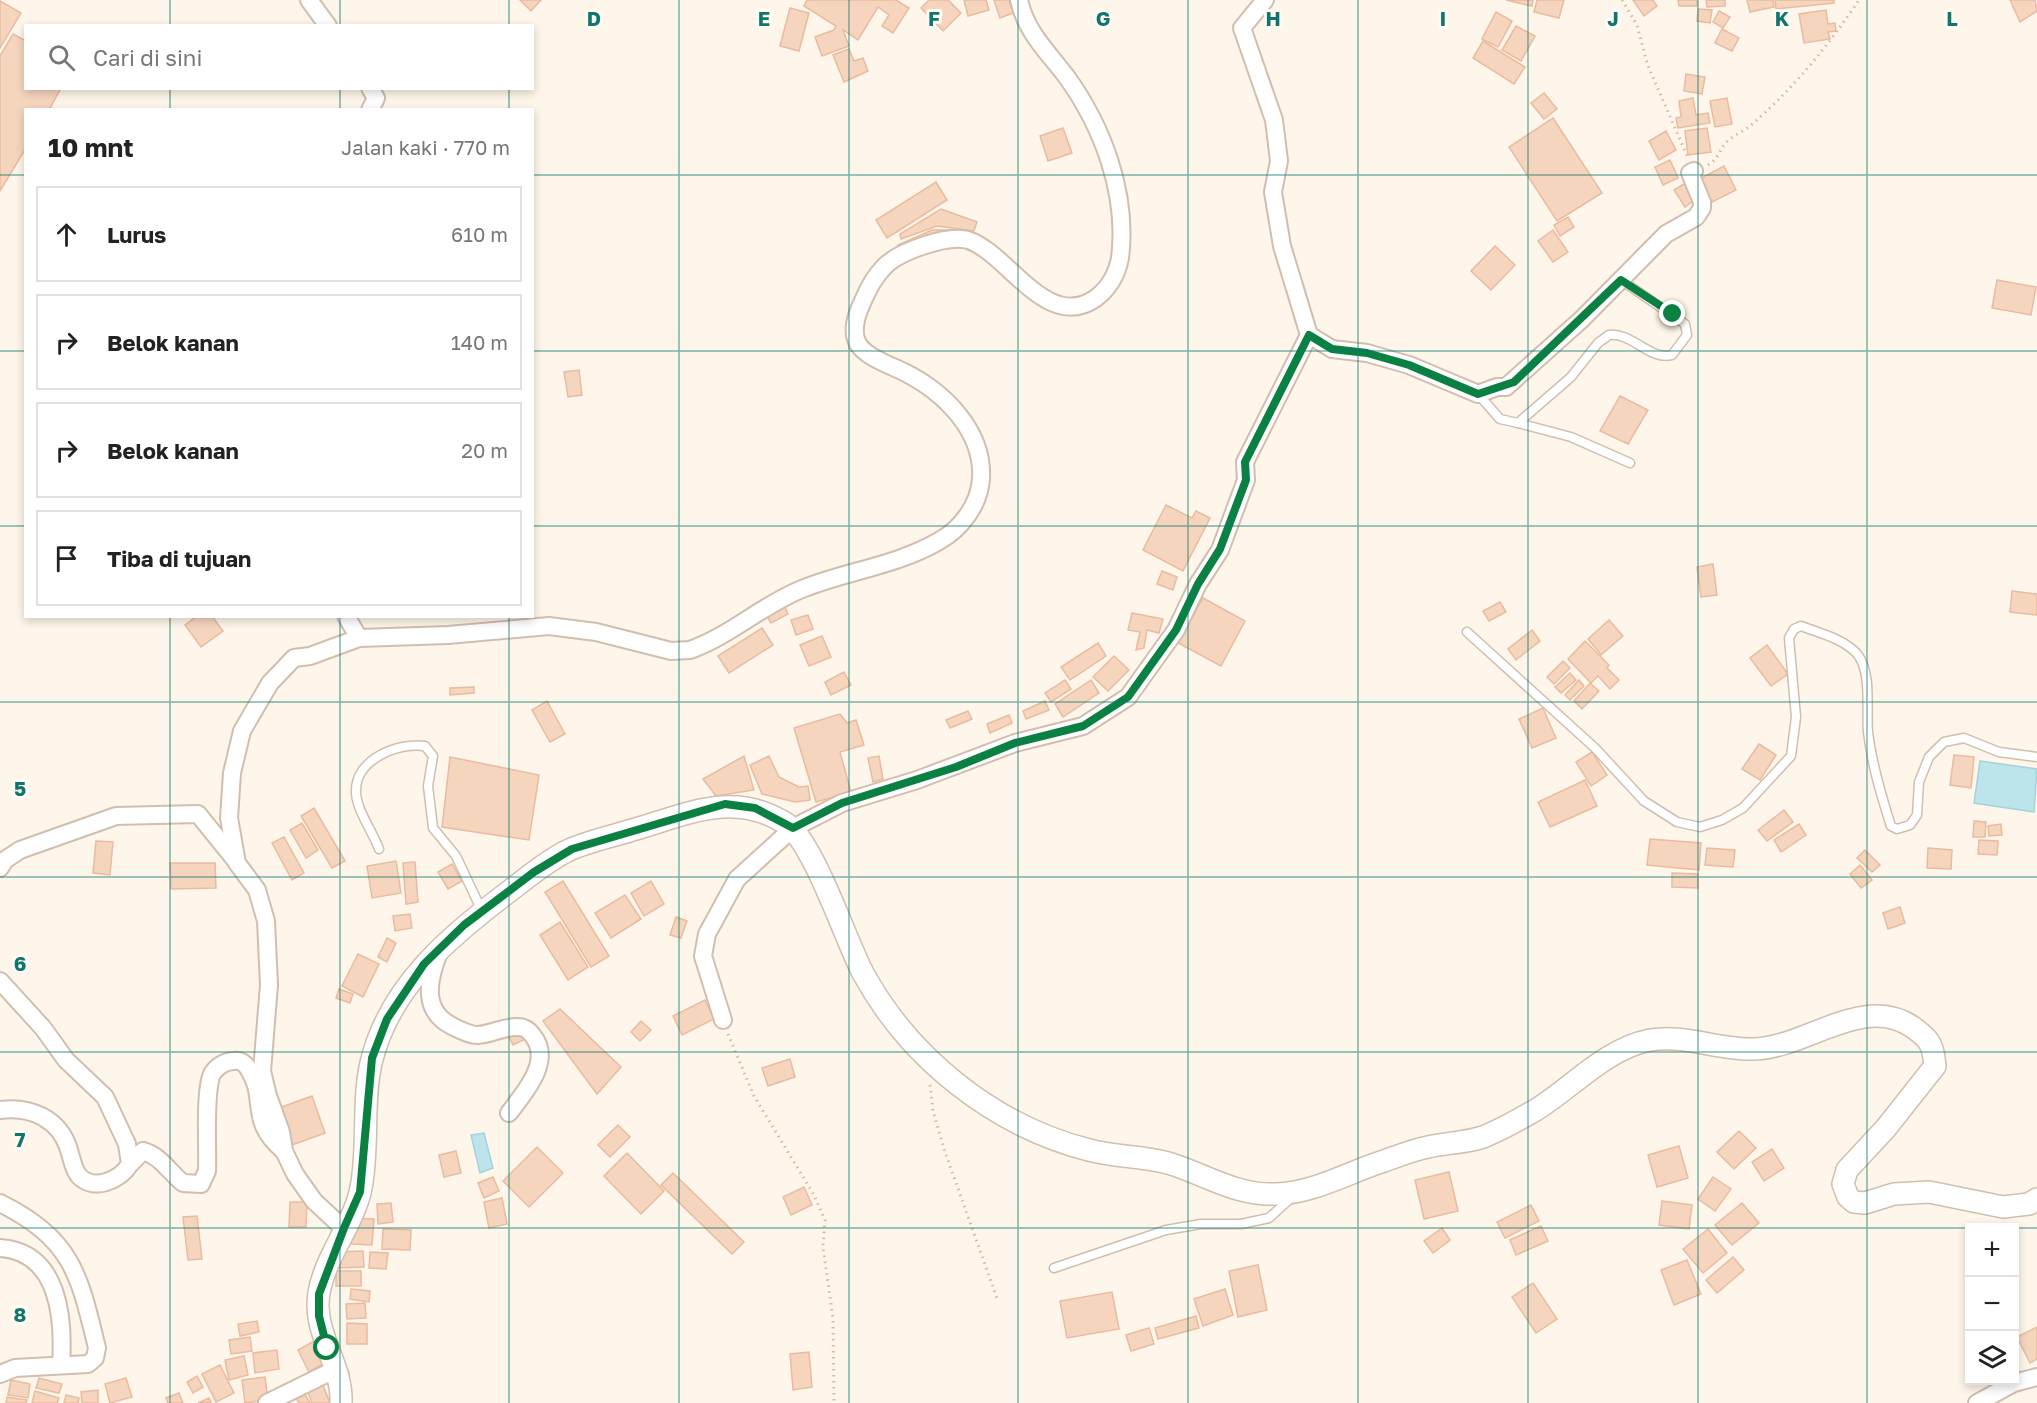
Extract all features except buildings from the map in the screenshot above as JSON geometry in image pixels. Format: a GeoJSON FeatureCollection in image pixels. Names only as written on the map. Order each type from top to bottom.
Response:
{"type":"FeatureCollection","features":[{"type":"Feature","properties":{"kind":"street"},"geometry":{"type":"LineString","coordinates":[[309,0],[327,24]]}},
{"type":"Feature","properties":{"kind":"street"},"geometry":{"type":"LineString","coordinates":[[237,863],[229,818],[236,752],[250,714],[270,682],[294,658],[310,656],[359,638],[563,626],[671,651],[690,650],[801,590],[916,552],[938,542],[958,527],[976,500],[981,482],[975,443],[962,420],[940,396],[915,377],[868,354],[859,345],[855,325],[871,285],[886,264],[907,253],[928,243],[965,239],[981,247],[1039,295],[1058,305],[1075,307],[1093,300],[1108,286],[1118,266],[1120,253],[1121,212],[1117,192],[1096,127],[1077,92],[1031,32],[1019,0]]}},
{"type":"Feature","properties":{"kind":"street"},"geometry":{"type":"LineString","coordinates":[[1265,0],[1242,28],[1274,120],[1279,161],[1273,192],[1282,246],[1309,335],[1332,349],[1367,353],[1409,365],[1478,394],[1514,382],[1666,234],[1696,217],[1702,208],[1702,202],[1691,178],[1690,173],[1694,171]]}},
{"type":"Feature","properties":{"kind":"street"},"geometry":{"type":"LineString","coordinates":[[371,90],[376,98],[371,108]]}},
{"type":"Feature","properties":{"kind":"street"},"geometry":{"type":"LineString","coordinates":[[723,1020],[703,956],[707,934],[737,879],[793,828],[842,803],[927,777],[1015,743],[1083,726],[1128,697],[1176,630],[1198,584],[1220,549],[1246,480],[1245,462],[1309,335]]}},
{"type":"Feature","properties":{"kind":"street"},"geometry":{"type":"LineString","coordinates":[[347,618],[359,638]]}},
{"type":"Feature","properties":{"kind":"street"},"geometry":{"type":"LineString","coordinates":[[341,1403],[340,1375],[322,1333],[319,1294],[360,1192],[369,1074],[381,1033],[416,974],[441,946],[482,911],[534,872],[572,849],[725,804],[755,808],[793,828],[812,860],[848,945],[879,1001],[915,1048],[942,1072],[987,1103],[1046,1136],[1090,1150],[1147,1158],[1178,1166],[1249,1194],[1297,1192],[1427,1147],[1460,1143],[1488,1135],[1539,1107],[1617,1053],[1652,1040],[1715,1044],[1748,1050],[1781,1047],[1848,1021],[1872,1016],[1893,1017],[1922,1034],[1930,1043],[1935,1066],[1886,1128],[1847,1170],[1843,1184],[1848,1197],[1854,1202],[1865,1203],[1894,1194],[1929,1192],[2002,1206],[2029,1204],[2037,1199]]}},
{"type":"Feature","properties":{"kind":"street"},"geometry":{"type":"LineString","coordinates":[[0,868],[5,860],[20,850],[96,822],[141,814],[198,814],[257,890],[266,921],[269,986],[262,1071],[284,1151],[314,1201],[344,1228]]}},
{"type":"Feature","properties":{"kind":"street"},"geometry":{"type":"LineString","coordinates":[[441,946],[431,974],[429,998],[435,1013],[446,1023],[474,1035],[519,1026],[527,1029],[535,1038],[539,1064],[526,1091],[509,1113]]}},
{"type":"Feature","properties":{"kind":"street"},"geometry":{"type":"LineString","coordinates":[[0,981],[44,1028],[66,1060],[105,1097],[128,1144],[130,1164]]}},
{"type":"Feature","properties":{"kind":"street"},"geometry":{"type":"LineString","coordinates":[[0,1110],[30,1111],[55,1125],[66,1139],[78,1175],[85,1181],[109,1182],[121,1174],[142,1151],[158,1158],[183,1183],[201,1184],[207,1171],[210,1079],[219,1065],[234,1060],[244,1063],[251,1072],[262,1127],[268,1138],[284,1151]]}},
{"type":"Feature","properties":{"kind":"street"},"geometry":{"type":"LineString","coordinates":[[0,1203],[46,1233],[70,1260],[78,1275],[97,1352],[92,1362],[88,1364],[15,1368],[0,1373]]}},
{"type":"Feature","properties":{"kind":"street"},"geometry":{"type":"LineString","coordinates":[[0,1248],[30,1259],[52,1284],[60,1306],[63,1332],[62,1365]]}},
{"type":"Feature","properties":{"kind":"street"},"geometry":{"type":"LineString","coordinates":[[267,1403],[328,1373],[340,1375]]}},
{"type":"Feature","properties":{"kind":"street"},"geometry":{"type":"LineString","coordinates":[[1977,1403],[2014,1383],[2037,1377]]}},
{"type":"Feature","properties":{"kind":"lane"},"geometry":{"type":"LineString","coordinates":[[1518,423],[1571,377],[1598,343],[1609,335],[1623,337],[1666,357],[1678,349],[1687,335],[1684,324],[1621,280]]}},
{"type":"Feature","properties":{"kind":"lane"},"geometry":{"type":"LineString","coordinates":[[1478,394],[1500,419],[1572,436],[1630,463]]}},
{"type":"Feature","properties":{"kind":"lane"},"geometry":{"type":"LineString","coordinates":[[1467,632],[1595,748],[1644,801],[1677,822],[1700,826],[1722,820],[1743,808],[1791,756],[1796,717],[1789,638],[1794,628],[1801,626],[1848,646],[1859,657],[1866,687],[1868,732],[1878,787],[1891,826],[1898,829],[1910,825],[1917,815],[1919,782],[1929,757],[1944,742],[1964,738],[1999,752],[2037,757]]}},
{"type":"Feature","properties":{"kind":"lane"},"geometry":{"type":"LineString","coordinates":[[379,849],[358,801],[357,785],[367,767],[382,753],[402,746],[425,746],[432,756],[428,786],[433,828],[456,856],[482,911]]}},
{"type":"Feature","properties":{"kind":"lane"},"geometry":{"type":"LineString","coordinates":[[1054,1268],[1174,1228],[1201,1224],[1241,1224],[1269,1218],[1297,1192]]}},
{"type":"Feature","properties":{"kind":"path"},"geometry":{"type":"LineString","coordinates":[[1622,0],[1637,26],[1652,76],[1694,171],[1703,169],[1716,161],[1727,141],[1750,127],[1780,98],[1834,36],[1859,0]]}},
{"type":"Feature","properties":{"kind":"path"},"geometry":{"type":"LineString","coordinates":[[723,1020],[754,1096],[814,1195],[825,1220],[823,1247],[833,1318],[834,1403]]}},
{"type":"Feature","properties":{"kind":"path"},"geometry":{"type":"LineString","coordinates":[[942,1072],[931,1078],[933,1111],[998,1301]]}},
{"type":"Feature","properties":{"kind":"water"},"geometry":{"type":"Polygon","coordinates":[[[1980,761],[2037,769],[2034,812],[1974,803],[1980,761]]]}},
{"type":"Feature","properties":{"kind":"water"},"geometry":{"type":"Polygon","coordinates":[[[484,1133],[493,1168],[480,1173],[471,1135],[484,1133]]]}},
{"type":"Feature","properties":{"kind":"route"},"geometry":{"type":"LineString","coordinates":[[327,1348],[319,1316],[319,1294],[360,1192],[372,1058],[387,1019],[416,974],[464,925],[557,857],[595,841],[725,804],[755,808],[793,828],[842,803],[956,767],[985,753],[1015,743],[1083,726],[1108,712],[1128,697],[1176,630],[1198,584],[1220,549],[1246,480],[1245,462],[1309,335],[1332,349],[1341,352],[1367,353],[1409,365],[1478,394],[1497,387],[1506,387],[1514,382],[1621,280],[1673,314]]}}]}
